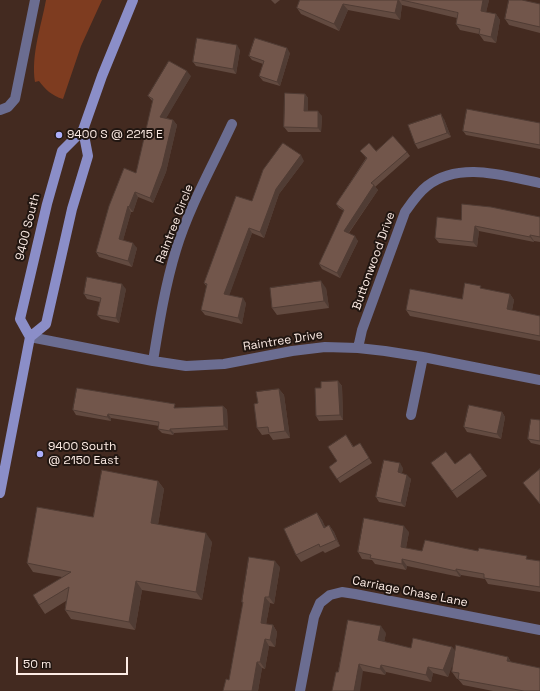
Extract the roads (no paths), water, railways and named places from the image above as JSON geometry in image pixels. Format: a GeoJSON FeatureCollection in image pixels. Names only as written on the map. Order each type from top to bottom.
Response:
{"type":"FeatureCollection","features":[{"type":"Feature","properties":{"kind":"main road","name":"9400 South"},"geometry":{"type":"LineString","coordinates":[[30,337],[20,319],[47,204],[62,151],[83,130],[102,76],[133,0]]}},
{"type":"Feature","properties":{"kind":"main road"},"geometry":{"type":"LineString","coordinates":[[0,493],[30,337],[46,324],[72,209],[88,156],[83,130]]}},
{"type":"Feature","properties":{"kind":"street"},"geometry":{"type":"LineString","coordinates":[[4,108],[15,99],[35,0]]}},
{"type":"Feature","properties":{"kind":"street","name":"Raintree Circle"},"geometry":{"type":"LineString","coordinates":[[153,361],[167,283],[176,249],[189,217],[232,124]]}},
{"type":"Feature","properties":{"kind":"street","name":"Buttonwood Drive"},"geometry":{"type":"LineString","coordinates":[[358,348],[362,330],[406,212],[416,197],[427,186],[453,174],[466,172],[480,172],[540,183]]}},
{"type":"Feature","properties":{"kind":"street","name":"Raintree Drive"},"geometry":{"type":"LineString","coordinates":[[30,337],[186,366],[224,364],[292,351],[325,347],[385,350],[540,380]]}},
{"type":"Feature","properties":{"kind":"street"},"geometry":{"type":"LineString","coordinates":[[411,415],[423,357]]}},
{"type":"Feature","properties":{"kind":"street","name":"Carriage Chase Lane"},"geometry":{"type":"LineString","coordinates":[[300,691],[314,617],[320,603],[330,595],[342,592],[355,594],[540,630]]}},
{"type":"Feature","properties":{"kind":"place","name":"9400 S @ 2215 E"},"geometry":{"type":"Point","coordinates":[59,135]}},
{"type":"Feature","properties":{"kind":"place","name":"9400 South @ 2150 East"},"geometry":{"type":"Point","coordinates":[40,454]}}]}
